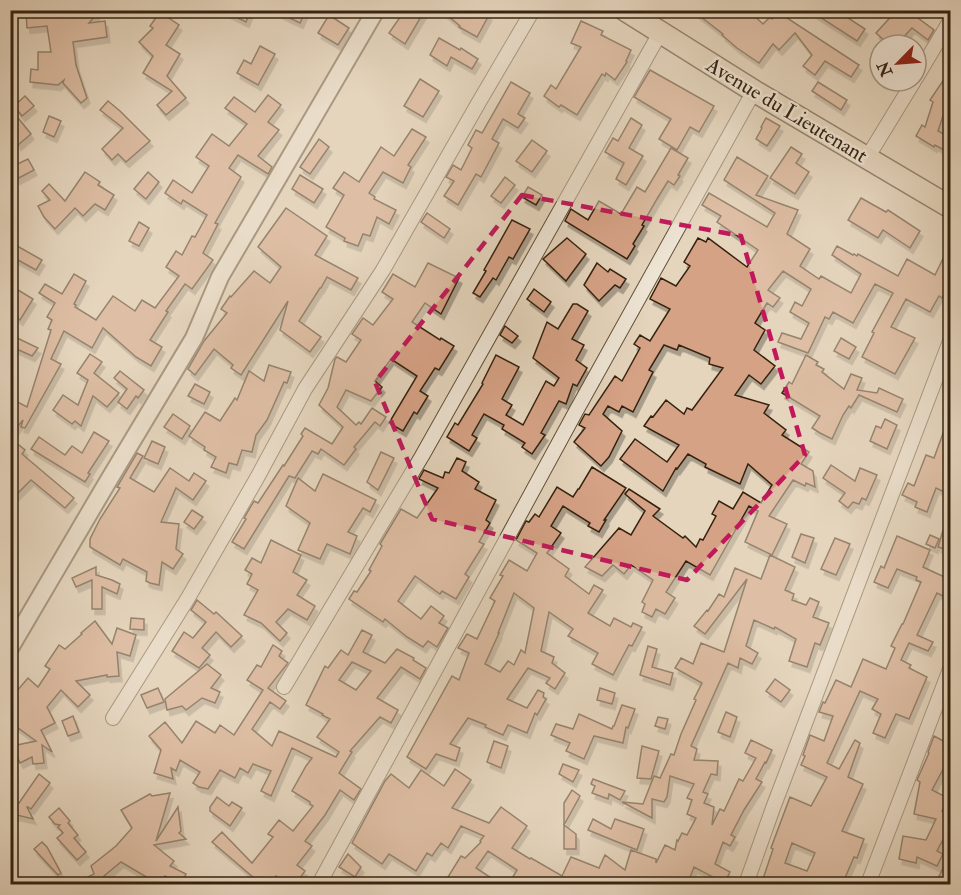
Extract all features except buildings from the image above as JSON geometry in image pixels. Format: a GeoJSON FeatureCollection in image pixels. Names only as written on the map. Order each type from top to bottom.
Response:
{"type":"FeatureCollection","features":[{"type":"Feature","properties":{"kind":"main road","name":"Avenue du Lieutenant"},"geometry":{"type":"LineString","coordinates":[[625,10],[754,91],[951,207]]}},
{"type":"Feature","properties":{"kind":"street"},"geometry":{"type":"LineString","coordinates":[[10,648],[194,338],[220,276],[376,10]]}},
{"type":"Feature","properties":{"kind":"street"},"geometry":{"type":"LineString","coordinates":[[113,718],[188,598],[305,389],[383,270],[533,10]]}},
{"type":"Feature","properties":{"kind":"street"},"geometry":{"type":"LineString","coordinates":[[928,58],[951,21]]}},
{"type":"Feature","properties":{"kind":"street"},"geometry":{"type":"LineString","coordinates":[[284,687],[422,456],[660,33]]}},
{"type":"Feature","properties":{"kind":"street"},"geometry":{"type":"LineString","coordinates":[[319,885],[580,402],[754,91]]}},
{"type":"Feature","properties":{"kind":"street"},"geometry":{"type":"LineString","coordinates":[[867,158],[906,93]]}},
{"type":"Feature","properties":{"kind":"street"},"geometry":{"type":"LineString","coordinates":[[746,885],[781,786],[951,341]]}},
{"type":"Feature","properties":{"kind":"street"},"geometry":{"type":"LineString","coordinates":[[868,885],[951,669]]}},
{"type":"Feature","properties":{"kind":"highlighted area"},"geometry":{"type":"Polygon","coordinates":[[[522,195],[741,236],[805,455],[687,580],[432,519],[375,382],[522,195]]]}}]}
